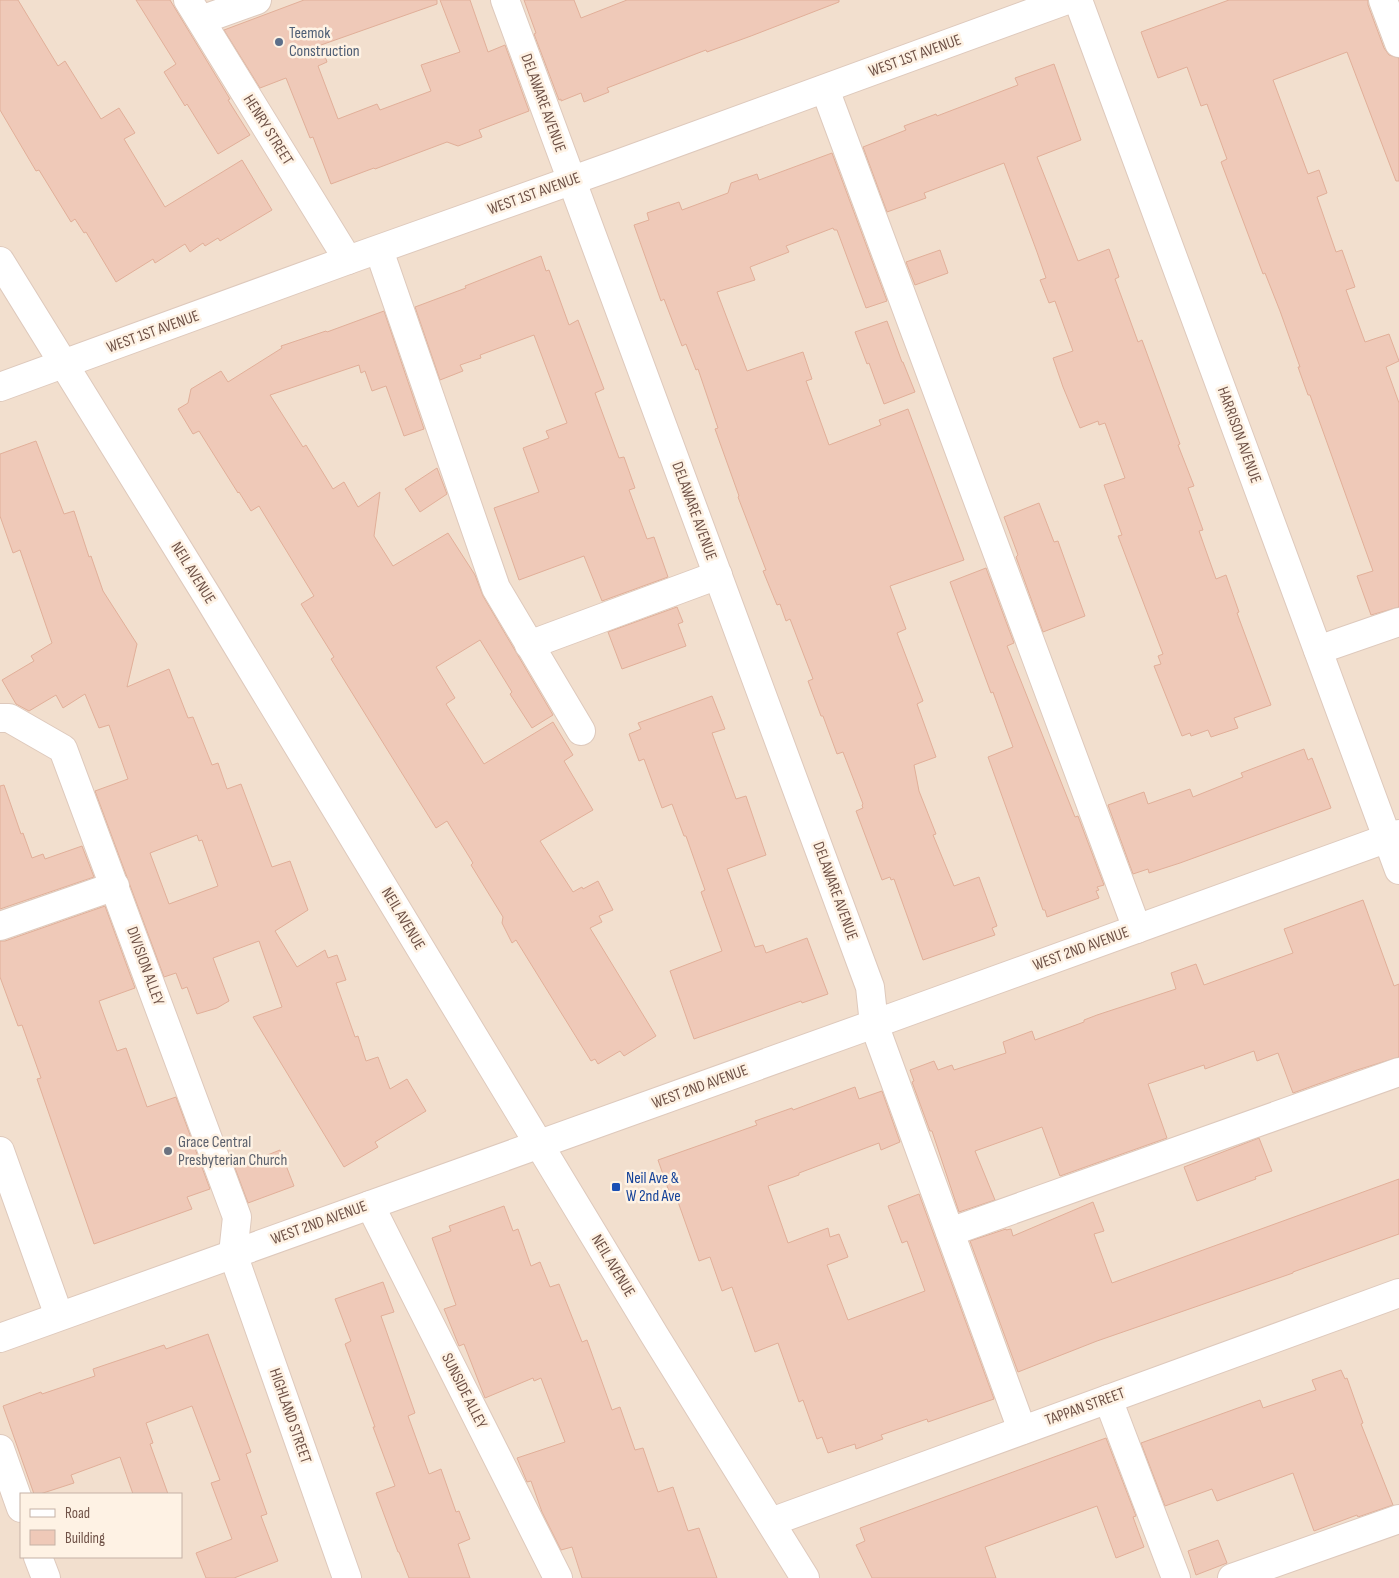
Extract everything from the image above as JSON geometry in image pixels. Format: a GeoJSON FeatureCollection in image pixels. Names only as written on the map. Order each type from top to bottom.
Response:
{"type":"FeatureCollection","features":[{"type":"Feature","properties":{"kind":"street"},"geometry":{"type":"LineString","coordinates":[[194,10],[257,0]]}},
{"type":"Feature","properties":{"kind":"street","name":"DELAWARE AVENUE"},"geometry":{"type":"LineString","coordinates":[[505,0],[870,987],[874,1024],[1022,1430]]}},
{"type":"Feature","properties":{"kind":"street","name":"WEST 1ST AVENUE"},"geometry":{"type":"LineString","coordinates":[[0,387],[1067,0]]}},
{"type":"Feature","properties":{"kind":"street","name":"HARRISON AVENUE"},"geometry":{"type":"LineString","coordinates":[[1078,0],[1318,650],[1393,836],[1399,870]]}},
{"type":"Feature","properties":{"kind":"street"},"geometry":{"type":"LineString","coordinates":[[1383,0],[1399,43]]}},
{"type":"Feature","properties":{"kind":"street","name":"HENRY STREET"},"geometry":{"type":"LineString","coordinates":[[194,10],[348,260]]}},
{"type":"Feature","properties":{"kind":"street"},"geometry":{"type":"LineString","coordinates":[[825,88],[1137,929]]}},
{"type":"Feature","properties":{"kind":"street"},"geometry":{"type":"LineString","coordinates":[[378,250],[496,588],[581,731]]}},
{"type":"Feature","properties":{"kind":"street","name":"NEIL AVENUE"},"geometry":{"type":"LineString","coordinates":[[0,261],[209,599],[655,1336],[806,1578]]}},
{"type":"Feature","properties":{"kind":"street"},"geometry":{"type":"LineString","coordinates":[[529,645],[718,575]]}},
{"type":"Feature","properties":{"kind":"street"},"geometry":{"type":"LineString","coordinates":[[1318,650],[1399,622]]}},
{"type":"Feature","properties":{"kind":"street","name":"DIVISION ALLEY"},"geometry":{"type":"LineString","coordinates":[[0,718],[9,718],[64,748],[238,1217],[233,1254]]}},
{"type":"Feature","properties":{"kind":"street","name":"WEST 2ND AVENUE"},"geometry":{"type":"LineString","coordinates":[[0,1338],[1393,836]]}},
{"type":"Feature","properties":{"kind":"street"},"geometry":{"type":"LineString","coordinates":[[0,926],[115,886]]}},
{"type":"Feature","properties":{"kind":"street"},"geometry":{"type":"LineString","coordinates":[[950,1232],[1399,1072]]}},
{"type":"Feature","properties":{"kind":"street"},"geometry":{"type":"LineString","coordinates":[[0,1151],[59,1316]]}},
{"type":"Feature","properties":{"kind":"street","name":"SUNSIDE ALLEY"},"geometry":{"type":"LineString","coordinates":[[370,1205],[558,1578]]}},
{"type":"Feature","properties":{"kind":"street","name":"HIGHLAND STREET"},"geometry":{"type":"LineString","coordinates":[[233,1254],[347,1578]]}},
{"type":"Feature","properties":{"kind":"street","name":"TAPPAN STREET"},"geometry":{"type":"LineString","coordinates":[[771,1522],[1399,1293]]}},
{"type":"Feature","properties":{"kind":"street"},"geometry":{"type":"LineString","coordinates":[[1108,1399],[1176,1578]]}},
{"type":"Feature","properties":{"kind":"street"},"geometry":{"type":"LineString","coordinates":[[0,1449],[20,1505]]}},
{"type":"Feature","properties":{"kind":"street"},"geometry":{"type":"LineString","coordinates":[[1232,1578],[1399,1519]]}},
{"type":"Feature","properties":{"kind":"street"},"geometry":{"type":"LineString","coordinates":[[38,1558],[46,1578]]}},
{"type":"Feature","properties":{"kind":"shaded area"},"geometry":{"type":"Polygon","coordinates":[[[0,0],[1399,0],[1399,1578],[0,1578],[0,0]]]}},
{"type":"Feature","properties":{"kind":"building"},"geometry":{"type":"Polygon","coordinates":[[[0,0],[18,0],[58,66],[65,61],[101,119],[119,108],[135,133],[124,139],[165,207],[242,160],[272,210],[220,241],[218,238],[205,246],[203,243],[190,252],[185,244],[155,263],[153,259],[116,282],[86,232],[84,233],[75,219],[71,222],[39,170],[36,171],[0,110],[0,0]]]}},
{"type":"Feature","properties":{"kind":"building"},"geometry":{"type":"Polygon","coordinates":[[[136,0],[170,0],[250,135],[218,154],[187,104],[185,106],[164,72],[176,64],[136,0]]]}},
{"type":"Feature","properties":{"kind":"building"},"geometry":{"type":"Polygon","coordinates":[[[304,0],[437,0],[437,4],[321,45],[327,62],[318,66],[338,119],[377,104],[380,110],[431,91],[421,65],[460,52],[440,0],[470,0],[488,52],[505,45],[529,111],[479,130],[482,137],[458,146],[447,142],[331,184],[313,137],[310,138],[286,78],[260,88],[224,30],[304,0]]]}},
{"type":"Feature","properties":{"kind":"building"},"geometry":{"type":"Polygon","coordinates":[[[524,0],[574,0],[581,18],[627,0],[839,0],[839,2],[607,88],[609,92],[584,102],[581,93],[561,101],[561,99],[559,100],[534,34],[536,33],[524,0]]]}},
{"type":"Feature","properties":{"kind":"building"},"geometry":{"type":"Polygon","coordinates":[[[1229,0],[1368,0],[1368,5],[1384,48],[1389,55],[1399,58],[1399,181],[1396,181],[1347,52],[1273,80],[1308,174],[1319,170],[1327,193],[1317,197],[1336,252],[1342,250],[1355,287],[1346,290],[1365,342],[1389,334],[1399,361],[1386,367],[1399,403],[1399,607],[1371,615],[1357,576],[1373,571],[1310,395],[1308,395],[1280,311],[1265,273],[1263,274],[1221,162],[1227,159],[1207,104],[1201,106],[1187,67],[1158,78],[1141,32],[1229,0]]]}},
{"type":"Feature","properties":{"kind":"building"},"geometry":{"type":"Polygon","coordinates":[[[1054,64],[1081,140],[1037,157],[1078,261],[1109,249],[1119,277],[1115,279],[1138,342],[1142,340],[1194,486],[1188,488],[1203,530],[1199,531],[1216,579],[1226,575],[1239,612],[1237,613],[1271,705],[1234,718],[1238,728],[1211,737],[1208,730],[1191,736],[1190,733],[1182,736],[1154,666],[1161,664],[1158,656],[1163,654],[1118,536],[1122,535],[1104,485],[1125,478],[1105,423],[1099,425],[1098,421],[1080,428],[1063,387],[1053,358],[1073,351],[1055,301],[1049,303],[1040,280],[1046,278],[1004,163],[924,193],[926,198],[887,212],[863,147],[906,130],[904,126],[936,114],[937,116],[1018,85],[1015,78],[1054,64]]]}},
{"type":"Feature","properties":{"kind":"building"},"geometry":{"type":"Polygon","coordinates":[[[832,153],[887,301],[866,308],[837,230],[833,228],[786,246],[789,252],[750,267],[755,280],[717,292],[747,371],[803,352],[812,379],[806,381],[829,445],[881,425],[879,420],[908,409],[964,560],[890,586],[906,629],[897,633],[923,701],[917,704],[936,757],[914,765],[919,791],[936,834],[933,835],[954,886],[979,877],[997,926],[992,928],[995,935],[923,960],[894,879],[891,880],[890,877],[882,880],[856,811],[863,808],[863,804],[843,752],[837,754],[823,716],[821,716],[808,681],[813,679],[790,619],[786,621],[780,604],[777,605],[763,571],[766,570],[738,497],[715,429],[718,428],[698,369],[696,370],[686,344],[682,346],[664,299],[661,301],[634,225],[649,220],[647,213],[679,202],[682,210],[728,193],[731,183],[757,174],[759,180],[832,153]]]}},
{"type":"Feature","properties":{"kind":"building"},"geometry":{"type":"Polygon","coordinates":[[[940,250],[948,273],[915,285],[906,262],[940,250]]]}},
{"type":"Feature","properties":{"kind":"building"},"geometry":{"type":"Polygon","coordinates":[[[541,256],[546,271],[549,270],[569,325],[578,320],[604,389],[595,393],[619,458],[624,457],[635,488],[629,490],[647,539],[654,537],[668,577],[602,601],[584,556],[519,580],[494,508],[539,492],[523,448],[549,438],[546,431],[567,423],[534,335],[480,355],[481,358],[460,365],[463,371],[440,380],[415,307],[466,288],[465,286],[541,256]]]}},
{"type":"Feature","properties":{"kind":"building"},"geometry":{"type":"Polygon","coordinates":[[[384,311],[424,429],[404,436],[386,386],[372,391],[365,371],[361,373],[359,365],[270,395],[303,447],[306,445],[333,489],[344,482],[358,507],[380,492],[374,536],[393,566],[448,533],[475,575],[483,596],[553,715],[532,728],[510,694],[512,692],[480,640],[436,667],[455,698],[446,704],[484,764],[553,722],[573,755],[564,761],[593,810],[540,841],[573,892],[598,881],[613,910],[599,916],[602,922],[590,928],[656,1036],[624,1056],[620,1051],[598,1064],[595,1059],[591,1061],[516,940],[512,943],[502,923],[503,917],[447,821],[436,828],[331,659],[334,657],[301,604],[314,596],[259,506],[251,511],[199,431],[193,434],[178,409],[188,403],[191,389],[221,371],[228,382],[282,348],[281,346],[327,332],[384,311]]]}},
{"type":"Feature","properties":{"kind":"building"},"geometry":{"type":"Polygon","coordinates":[[[887,321],[915,392],[884,404],[855,332],[887,321]]]}},
{"type":"Feature","properties":{"kind":"building"},"geometry":{"type":"Polygon","coordinates":[[[36,441],[64,514],[74,511],[89,557],[91,556],[103,591],[137,644],[127,687],[169,669],[188,718],[193,717],[212,765],[218,763],[227,789],[241,784],[272,867],[290,861],[308,910],[275,931],[297,967],[325,950],[328,958],[337,955],[346,980],[336,983],[355,1037],[358,1036],[366,1061],[378,1057],[390,1089],[407,1079],[426,1111],[375,1142],[378,1147],[344,1167],[253,1017],[282,1007],[259,941],[213,958],[229,1001],[217,1008],[197,1014],[187,987],[182,989],[176,973],[164,977],[95,791],[128,779],[109,725],[99,728],[85,694],[63,708],[56,695],[29,711],[16,704],[2,680],[34,661],[31,656],[52,643],[20,550],[13,553],[0,516],[0,454],[36,441]],[[197,835],[150,853],[169,904],[218,886],[202,840],[199,841],[197,835]]]}},
{"type":"Feature","properties":{"kind":"building"},"geometry":{"type":"Polygon","coordinates":[[[437,468],[447,494],[420,512],[405,489],[437,468]]]}},
{"type":"Feature","properties":{"kind":"building"},"geometry":{"type":"Polygon","coordinates":[[[1039,503],[1054,542],[1058,541],[1085,616],[1043,632],[1004,517],[1039,503]]]}},
{"type":"Feature","properties":{"kind":"building"},"geometry":{"type":"Polygon","coordinates":[[[986,568],[1014,643],[1007,646],[1075,817],[1078,816],[1104,885],[1097,887],[1099,890],[1096,891],[1099,898],[1047,917],[988,757],[1013,747],[950,582],[986,568]]]}},
{"type":"Feature","properties":{"kind":"building"},"geometry":{"type":"Polygon","coordinates":[[[677,607],[683,622],[678,624],[686,646],[622,669],[608,632],[677,607]]]}},
{"type":"Feature","properties":{"kind":"building"},"geometry":{"type":"Polygon","coordinates":[[[712,696],[725,729],[712,733],[736,799],[746,796],[766,855],[727,869],[755,947],[763,945],[766,953],[807,938],[828,994],[802,1003],[801,1001],[694,1039],[670,971],[722,951],[701,892],[705,890],[686,836],[684,836],[672,804],[662,808],[644,759],[639,761],[629,734],[641,729],[638,723],[712,696]]]}},
{"type":"Feature","properties":{"kind":"building"},"geometry":{"type":"Polygon","coordinates":[[[1304,749],[1308,760],[1312,758],[1331,808],[1180,863],[1149,873],[1148,869],[1133,874],[1108,805],[1144,792],[1148,804],[1190,789],[1193,797],[1243,777],[1241,773],[1304,749]]]}},
{"type":"Feature","properties":{"kind":"building"},"geometry":{"type":"Polygon","coordinates":[[[4,785],[21,834],[23,833],[32,858],[43,854],[45,859],[82,846],[94,877],[0,909],[0,786],[4,785]]]}},
{"type":"Feature","properties":{"kind":"building"},"geometry":{"type":"Polygon","coordinates":[[[1363,900],[1394,986],[1399,984],[1399,1057],[1293,1093],[1278,1053],[1257,1061],[1254,1051],[1205,1069],[1204,1065],[1148,1084],[1167,1138],[1060,1176],[1042,1127],[975,1151],[995,1200],[959,1212],[932,1131],[930,1131],[912,1082],[914,1081],[910,1070],[934,1061],[938,1070],[952,1065],[954,1070],[1006,1053],[1003,1042],[1032,1031],[1035,1040],[1084,1022],[1084,1020],[1097,1015],[1176,989],[1171,973],[1196,964],[1204,985],[1293,953],[1284,929],[1363,900]]]}},
{"type":"Feature","properties":{"kind":"building"},"geometry":{"type":"Polygon","coordinates":[[[105,906],[135,988],[99,1001],[117,1051],[126,1048],[147,1107],[176,1097],[210,1189],[187,1197],[192,1209],[94,1244],[37,1079],[41,1078],[22,1025],[18,1026],[0,977],[0,941],[5,941],[105,906]]]}},
{"type":"Feature","properties":{"kind":"building"},"geometry":{"type":"Polygon","coordinates":[[[855,1087],[859,1099],[882,1091],[900,1142],[881,1150],[879,1143],[768,1186],[788,1243],[828,1228],[830,1237],[839,1234],[848,1257],[827,1265],[848,1320],[925,1291],[907,1241],[902,1243],[888,1206],[919,1194],[994,1399],[928,1422],[927,1419],[881,1435],[883,1439],[856,1449],[855,1444],[828,1453],[822,1437],[817,1439],[803,1400],[799,1402],[778,1343],[755,1352],[732,1287],[722,1291],[710,1257],[699,1261],[677,1199],[672,1200],[658,1160],[757,1125],[755,1121],[792,1108],[793,1110],[855,1087]]]}},
{"type":"Feature","properties":{"kind":"building"},"geometry":{"type":"Polygon","coordinates":[[[1259,1138],[1272,1171],[1197,1201],[1184,1167],[1259,1138]]]}},
{"type":"Feature","properties":{"kind":"building"},"geometry":{"type":"Polygon","coordinates":[[[280,1150],[294,1186],[248,1203],[235,1168],[280,1150]]]}},
{"type":"Feature","properties":{"kind":"building"},"geometry":{"type":"Polygon","coordinates":[[[1399,1179],[1399,1234],[1097,1341],[1018,1372],[970,1241],[1006,1229],[1011,1229],[1013,1236],[1093,1202],[1104,1231],[1094,1234],[1112,1283],[1399,1179]]]}},
{"type":"Feature","properties":{"kind":"building"},"geometry":{"type":"Polygon","coordinates":[[[504,1206],[513,1231],[518,1229],[531,1266],[540,1262],[550,1287],[559,1284],[582,1342],[587,1340],[612,1410],[620,1407],[635,1450],[643,1448],[658,1492],[673,1487],[688,1531],[699,1528],[717,1578],[582,1578],[572,1547],[561,1550],[542,1512],[531,1481],[527,1482],[517,1458],[565,1442],[541,1378],[534,1381],[533,1378],[485,1398],[464,1344],[459,1346],[444,1309],[456,1305],[432,1238],[451,1231],[449,1226],[504,1206]]]}},
{"type":"Feature","properties":{"kind":"building"},"geometry":{"type":"Polygon","coordinates":[[[383,1282],[394,1312],[381,1316],[415,1413],[408,1416],[429,1474],[441,1469],[456,1512],[459,1511],[470,1539],[458,1544],[470,1578],[409,1578],[376,1493],[395,1486],[345,1344],[351,1341],[335,1299],[383,1282]]]}},
{"type":"Feature","properties":{"kind":"building"},"geometry":{"type":"Polygon","coordinates":[[[208,1334],[251,1452],[246,1454],[267,1514],[261,1516],[278,1561],[234,1578],[206,1578],[196,1553],[232,1539],[211,1483],[220,1480],[192,1406],[146,1423],[153,1443],[150,1444],[168,1493],[133,1493],[120,1457],[71,1475],[74,1483],[43,1493],[34,1493],[3,1406],[41,1392],[42,1394],[95,1376],[93,1369],[164,1345],[166,1349],[208,1334]]]}},
{"type":"Feature","properties":{"kind":"building"},"geometry":{"type":"Polygon","coordinates":[[[1341,1370],[1345,1379],[1347,1378],[1363,1423],[1361,1424],[1393,1505],[1358,1517],[1357,1515],[1314,1531],[1293,1473],[1217,1501],[1212,1489],[1165,1506],[1141,1443],[1260,1400],[1263,1408],[1316,1390],[1312,1380],[1341,1370]]]}},
{"type":"Feature","properties":{"kind":"building"},"geometry":{"type":"Polygon","coordinates":[[[1106,1438],[1136,1516],[1133,1517],[1144,1547],[1116,1558],[1097,1506],[985,1547],[996,1578],[872,1578],[856,1545],[865,1541],[860,1528],[1106,1438]]]}},
{"type":"Feature","properties":{"kind":"building"},"geometry":{"type":"Polygon","coordinates":[[[1218,1540],[1227,1563],[1196,1575],[1188,1551],[1218,1540]]]}},
{"type":"Feature","properties":{"kind":"place","name":"Teemok Construction"},"geometry":{"type":"Point","coordinates":[279,42]}},
{"type":"Feature","properties":{"kind":"place","name":"Grace Central Presbyterian Church"},"geometry":{"type":"Point","coordinates":[168,1151]}},
{"type":"Feature","properties":{"kind":"place","name":"Neil Ave & W 2nd Ave"},"geometry":{"type":"Point","coordinates":[616,1187]}}]}
